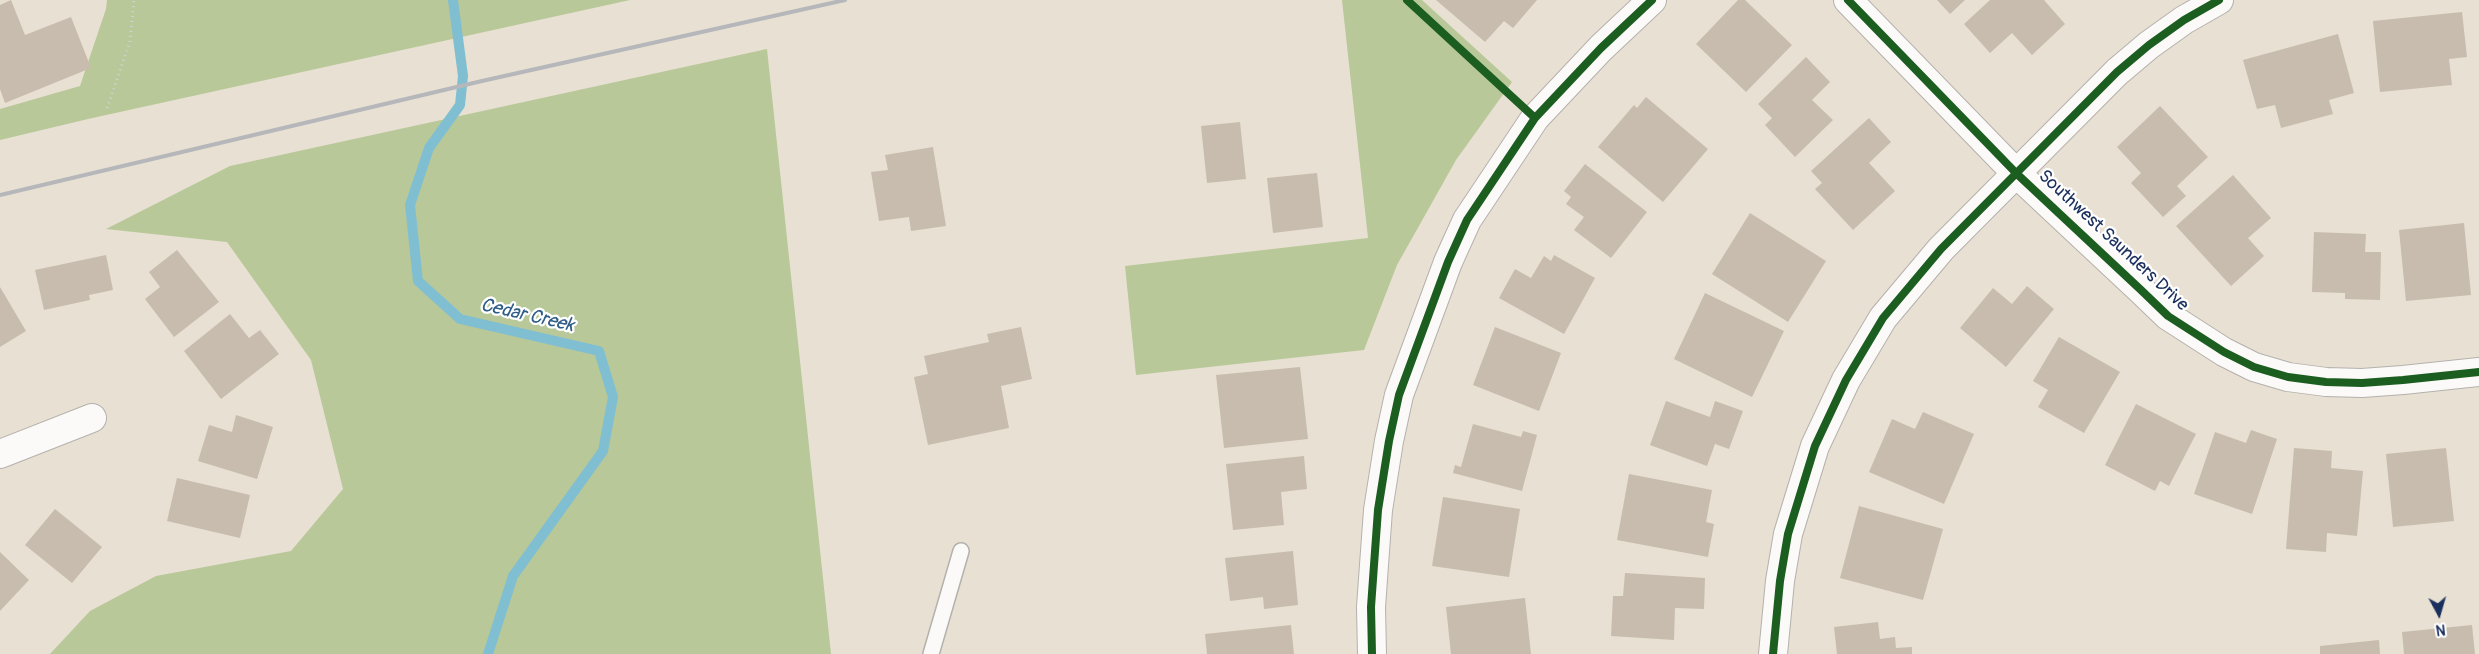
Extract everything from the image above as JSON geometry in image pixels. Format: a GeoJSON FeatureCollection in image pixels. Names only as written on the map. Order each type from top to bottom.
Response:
{"type":"FeatureCollection","features":[{"type":"Feature","properties":{"kind":"street"},"geometry":{"type":"LineString","coordinates":[[1372,654],[1371,607],[1378,510],[1389,442],[1402,386],[1448,262],[1467,220],[1535,118],[1601,48],[1652,0]]}},
{"type":"Feature","properties":{"kind":"street","name":"Southwest Saunders Drive"},"geometry":{"type":"LineString","coordinates":[[1848,0],[2017,174],[2168,316],[2224,352],[2254,368],[2288,377],[2362,383],[2479,372]]}},
{"type":"Feature","properties":{"kind":"street"},"geometry":{"type":"LineString","coordinates":[[1773,654],[1780,581],[1788,534],[1815,446],[1846,380],[1883,318],[1912,282],[1988,201],[2118,72],[2149,45],[2184,20],[2220,0]]}},
{"type":"Feature","properties":{"kind":"street"},"geometry":{"type":"LineString","coordinates":[[0,454],[92,418]]}},
{"type":"Feature","properties":{"kind":"lane"},"geometry":{"type":"LineString","coordinates":[[931,654],[961,551]]}},
{"type":"Feature","properties":{"kind":"path"},"geometry":{"type":"LineString","coordinates":[[107,108],[130,42],[134,0]]}},
{"type":"Feature","properties":{"kind":"green space"},"geometry":{"type":"Polygon","coordinates":[[[107,0],[630,0],[0,140],[0,109],[80,86],[106,9],[107,0]]]}},
{"type":"Feature","properties":{"kind":"green space"},"geometry":{"type":"Polygon","coordinates":[[[1342,0],[1422,0],[1512,82],[1456,160],[1397,265],[1364,350],[1136,375],[1125,266],[1368,238],[1342,0]]]}},
{"type":"Feature","properties":{"kind":"green space"},"geometry":{"type":"Polygon","coordinates":[[[767,49],[831,654],[50,654],[90,611],[156,576],[291,551],[343,489],[311,360],[227,242],[106,229],[230,166],[767,49]]]}},
{"type":"Feature","properties":{"kind":"building"},"geometry":{"type":"Polygon","coordinates":[[[11,0],[25,35],[71,17],[91,68],[5,103],[0,89],[0,5],[11,0]]]}},
{"type":"Feature","properties":{"kind":"building"},"geometry":{"type":"Polygon","coordinates":[[[1436,0],[1537,0],[1513,28],[1504,21],[1485,42],[1436,0]]]}},
{"type":"Feature","properties":{"kind":"building"},"geometry":{"type":"Polygon","coordinates":[[[1738,0],[1745,0],[1792,45],[1746,92],[1696,44],[1738,0]]]}},
{"type":"Feature","properties":{"kind":"building"},"geometry":{"type":"Polygon","coordinates":[[[1937,0],[1965,0],[1950,14],[1937,0]]]}},
{"type":"Feature","properties":{"kind":"building"},"geometry":{"type":"Polygon","coordinates":[[[1990,0],[2044,0],[2065,24],[2032,55],[2012,33],[1990,53],[1964,24],[1990,0]]]}},
{"type":"Feature","properties":{"kind":"building"},"geometry":{"type":"Polygon","coordinates":[[[2462,12],[2467,57],[2449,59],[2452,85],[2380,92],[2373,21],[2462,12]]]}},
{"type":"Feature","properties":{"kind":"building"},"geometry":{"type":"Polygon","coordinates":[[[2338,34],[2354,93],[2329,100],[2333,114],[2281,128],[2275,105],[2257,109],[2243,60],[2338,34]]]}},
{"type":"Feature","properties":{"kind":"building"},"geometry":{"type":"Polygon","coordinates":[[[1806,57],[1830,82],[1812,100],[1833,120],[1795,157],[1765,125],[1772,118],[1758,104],[1806,57]]]}},
{"type":"Feature","properties":{"kind":"building"},"geometry":{"type":"Polygon","coordinates":[[[1646,97],[1708,149],[1663,202],[1598,147],[1634,105],[1637,108],[1646,97]]]}},
{"type":"Feature","properties":{"kind":"building"},"geometry":{"type":"Polygon","coordinates":[[[2160,106],[2208,157],[2177,186],[2186,196],[2163,217],[2131,183],[2141,173],[2117,147],[2160,106]]]}},
{"type":"Feature","properties":{"kind":"building"},"geometry":{"type":"Polygon","coordinates":[[[1869,118],[1891,142],[1869,163],[1895,191],[1853,230],[1815,189],[1822,183],[1811,171],[1869,118]]]}},
{"type":"Feature","properties":{"kind":"building"},"geometry":{"type":"Polygon","coordinates":[[[1240,122],[1246,179],[1207,183],[1201,126],[1240,122]]]}},
{"type":"Feature","properties":{"kind":"building"},"geometry":{"type":"Polygon","coordinates":[[[933,147],[946,226],[911,231],[909,217],[879,221],[871,172],[888,170],[885,155],[933,147]]]}},
{"type":"Feature","properties":{"kind":"building"},"geometry":{"type":"Polygon","coordinates":[[[1585,164],[1647,212],[1611,258],[1574,230],[1584,217],[1566,204],[1571,197],[1564,191],[1585,164]]]}},
{"type":"Feature","properties":{"kind":"building"},"geometry":{"type":"Polygon","coordinates":[[[1317,173],[1323,227],[1273,233],[1267,178],[1317,173]]]}},
{"type":"Feature","properties":{"kind":"building"},"geometry":{"type":"Polygon","coordinates":[[[2233,175],[2271,218],[2248,238],[2264,256],[2231,286],[2176,226],[2233,175]]]}},
{"type":"Feature","properties":{"kind":"building"},"geometry":{"type":"Polygon","coordinates":[[[1750,213],[1826,261],[1788,322],[1712,274],[1750,213]]]}},
{"type":"Feature","properties":{"kind":"building"},"geometry":{"type":"Polygon","coordinates":[[[2464,223],[2471,295],[2406,301],[2399,230],[2464,223]]]}},
{"type":"Feature","properties":{"kind":"building"},"geometry":{"type":"Polygon","coordinates":[[[2314,232],[2366,234],[2365,252],[2381,252],[2380,300],[2345,299],[2345,293],[2312,292],[2314,232]]]}},
{"type":"Feature","properties":{"kind":"building"},"geometry":{"type":"Polygon","coordinates":[[[177,250],[219,302],[174,337],[145,299],[160,287],[149,272],[177,250]]]}},
{"type":"Feature","properties":{"kind":"building"},"geometry":{"type":"Polygon","coordinates":[[[106,255],[113,290],[89,295],[90,300],[44,310],[35,270],[106,255]]]}},
{"type":"Feature","properties":{"kind":"building"},"geometry":{"type":"Polygon","coordinates":[[[1554,255],[1595,278],[1564,334],[1499,298],[1515,269],[1531,278],[1544,256],[1551,261],[1554,255]]]}},
{"type":"Feature","properties":{"kind":"building"},"geometry":{"type":"Polygon","coordinates":[[[2027,286],[2054,309],[2006,367],[1960,328],[1993,288],[2012,304],[2027,286]]]}},
{"type":"Feature","properties":{"kind":"building"},"geometry":{"type":"Polygon","coordinates":[[[0,287],[26,331],[0,347],[0,287]]]}},
{"type":"Feature","properties":{"kind":"building"},"geometry":{"type":"Polygon","coordinates":[[[1705,293],[1784,331],[1752,397],[1674,359],[1705,293]]]}},
{"type":"Feature","properties":{"kind":"building"},"geometry":{"type":"Polygon","coordinates":[[[230,314],[249,338],[260,330],[279,354],[221,399],[184,351],[230,314]]]}},
{"type":"Feature","properties":{"kind":"building"},"geometry":{"type":"Polygon","coordinates":[[[1021,327],[1032,379],[1001,386],[1009,428],[928,445],[914,377],[928,374],[924,356],[989,342],[987,334],[1021,327]]]}},
{"type":"Feature","properties":{"kind":"building"},"geometry":{"type":"Polygon","coordinates":[[[1495,327],[1561,353],[1539,411],[1473,385],[1495,327]]]}},
{"type":"Feature","properties":{"kind":"building"},"geometry":{"type":"Polygon","coordinates":[[[2059,337],[2120,372],[2084,433],[2038,407],[2048,390],[2033,381],[2059,337]]]}},
{"type":"Feature","properties":{"kind":"building"},"geometry":{"type":"Polygon","coordinates":[[[1300,367],[1308,439],[1224,448],[1216,375],[1300,367]]]}},
{"type":"Feature","properties":{"kind":"building"},"geometry":{"type":"Polygon","coordinates":[[[1666,401],[1710,417],[1715,401],[1743,411],[1729,449],[1715,444],[1707,466],[1650,445],[1666,401]]]}},
{"type":"Feature","properties":{"kind":"building"},"geometry":{"type":"Polygon","coordinates":[[[2136,404],[2196,434],[2169,486],[2160,481],[2155,491],[2105,465],[2136,404]]]}},
{"type":"Feature","properties":{"kind":"building"},"geometry":{"type":"Polygon","coordinates":[[[1923,412],[1974,434],[1944,504],[1869,472],[1892,419],[1915,429],[1923,412]]]}},
{"type":"Feature","properties":{"kind":"building"},"geometry":{"type":"Polygon","coordinates":[[[236,415],[273,427],[257,479],[198,461],[209,425],[232,432],[236,415]]]}},
{"type":"Feature","properties":{"kind":"building"},"geometry":{"type":"Polygon","coordinates":[[[1473,424],[1521,437],[1523,431],[1537,435],[1522,491],[1453,473],[1455,465],[1461,467],[1473,424]]]}},
{"type":"Feature","properties":{"kind":"building"},"geometry":{"type":"Polygon","coordinates":[[[2251,430],[2277,439],[2252,514],[2194,494],[2215,432],[2246,443],[2251,430]]]}},
{"type":"Feature","properties":{"kind":"building"},"geometry":{"type":"Polygon","coordinates":[[[2294,448],[2332,451],[2331,468],[2363,471],[2357,536],[2327,533],[2326,552],[2286,549],[2294,448]]]}},
{"type":"Feature","properties":{"kind":"building"},"geometry":{"type":"Polygon","coordinates":[[[2446,448],[2454,521],[2393,527],[2386,454],[2446,448]]]}},
{"type":"Feature","properties":{"kind":"building"},"geometry":{"type":"Polygon","coordinates":[[[1304,456],[1307,489],[1281,492],[1284,525],[1233,530],[1226,464],[1304,456]]]}},
{"type":"Feature","properties":{"kind":"building"},"geometry":{"type":"Polygon","coordinates":[[[1629,474],[1712,490],[1706,522],[1714,524],[1708,557],[1617,540],[1629,474]]]}},
{"type":"Feature","properties":{"kind":"building"},"geometry":{"type":"Polygon","coordinates":[[[177,478],[250,495],[240,538],[167,521],[177,478]]]}},
{"type":"Feature","properties":{"kind":"building"},"geometry":{"type":"Polygon","coordinates":[[[1443,497],[1520,509],[1509,577],[1432,566],[1443,497]]]}},
{"type":"Feature","properties":{"kind":"building"},"geometry":{"type":"Polygon","coordinates":[[[1859,506],[1943,529],[1923,600],[1840,578],[1859,506]]]}},
{"type":"Feature","properties":{"kind":"building"},"geometry":{"type":"Polygon","coordinates":[[[55,509],[102,547],[72,583],[25,545],[55,509]]]}},
{"type":"Feature","properties":{"kind":"building"},"geometry":{"type":"Polygon","coordinates":[[[1293,551],[1298,605],[1264,609],[1263,597],[1230,601],[1225,558],[1293,551]]]}},
{"type":"Feature","properties":{"kind":"building"},"geometry":{"type":"Polygon","coordinates":[[[0,552],[29,580],[0,611],[0,552]]]}},
{"type":"Feature","properties":{"kind":"building"},"geometry":{"type":"Polygon","coordinates":[[[1625,573],[1705,578],[1704,609],[1675,608],[1674,640],[1611,636],[1613,596],[1623,596],[1625,573]]]}},
{"type":"Feature","properties":{"kind":"building"},"geometry":{"type":"Polygon","coordinates":[[[1525,598],[1531,654],[1451,654],[1446,607],[1525,598]]]}},
{"type":"Feature","properties":{"kind":"building"},"geometry":{"type":"Polygon","coordinates":[[[1878,622],[1880,639],[1895,637],[1896,648],[1912,647],[1912,654],[1837,654],[1834,627],[1878,622]]]}},
{"type":"Feature","properties":{"kind":"building"},"geometry":{"type":"Polygon","coordinates":[[[1291,625],[1294,654],[1207,654],[1205,634],[1291,625]]]}},
{"type":"Feature","properties":{"kind":"building"},"geometry":{"type":"Polygon","coordinates":[[[2472,625],[2475,654],[2404,654],[2402,632],[2472,625]]]}},
{"type":"Feature","properties":{"kind":"building"},"geometry":{"type":"Polygon","coordinates":[[[2379,640],[2380,654],[2320,654],[2320,646],[2379,640]]]}},
{"type":"Feature","properties":{"kind":"waterway","name":"Cedar Creek"},"geometry":{"type":"LineString","coordinates":[[453,0],[463,76],[460,105],[429,148],[410,205],[418,281],[460,319],[599,351],[613,397],[603,451],[513,576],[488,654]]}},
{"type":"Feature","properties":{"kind":"railway"},"geometry":{"type":"LineString","coordinates":[[0,195],[482,81],[845,0]]}},
{"type":"Feature","properties":{"kind":"cycle path"},"geometry":{"type":"LineString","coordinates":[[1407,0],[1535,118]]}},
{"type":"Feature","properties":{"kind":"cycle path"},"geometry":{"type":"LineString","coordinates":[[1372,654],[1371,607],[1378,510],[1389,441],[1399,395],[1448,262],[1467,220],[1535,118],[1601,48],[1652,0]]}},
{"type":"Feature","properties":{"kind":"cycle path"},"geometry":{"type":"LineString","coordinates":[[1848,0],[2017,174],[2168,316],[2224,352],[2254,367],[2288,377],[2326,382],[2362,383],[2479,372]]}},
{"type":"Feature","properties":{"kind":"cycle path"},"geometry":{"type":"LineString","coordinates":[[1773,654],[1780,581],[1788,534],[1815,446],[1846,380],[1883,318],[1941,249],[2117,72],[2149,45],[2184,20],[2219,0]]}}]}
